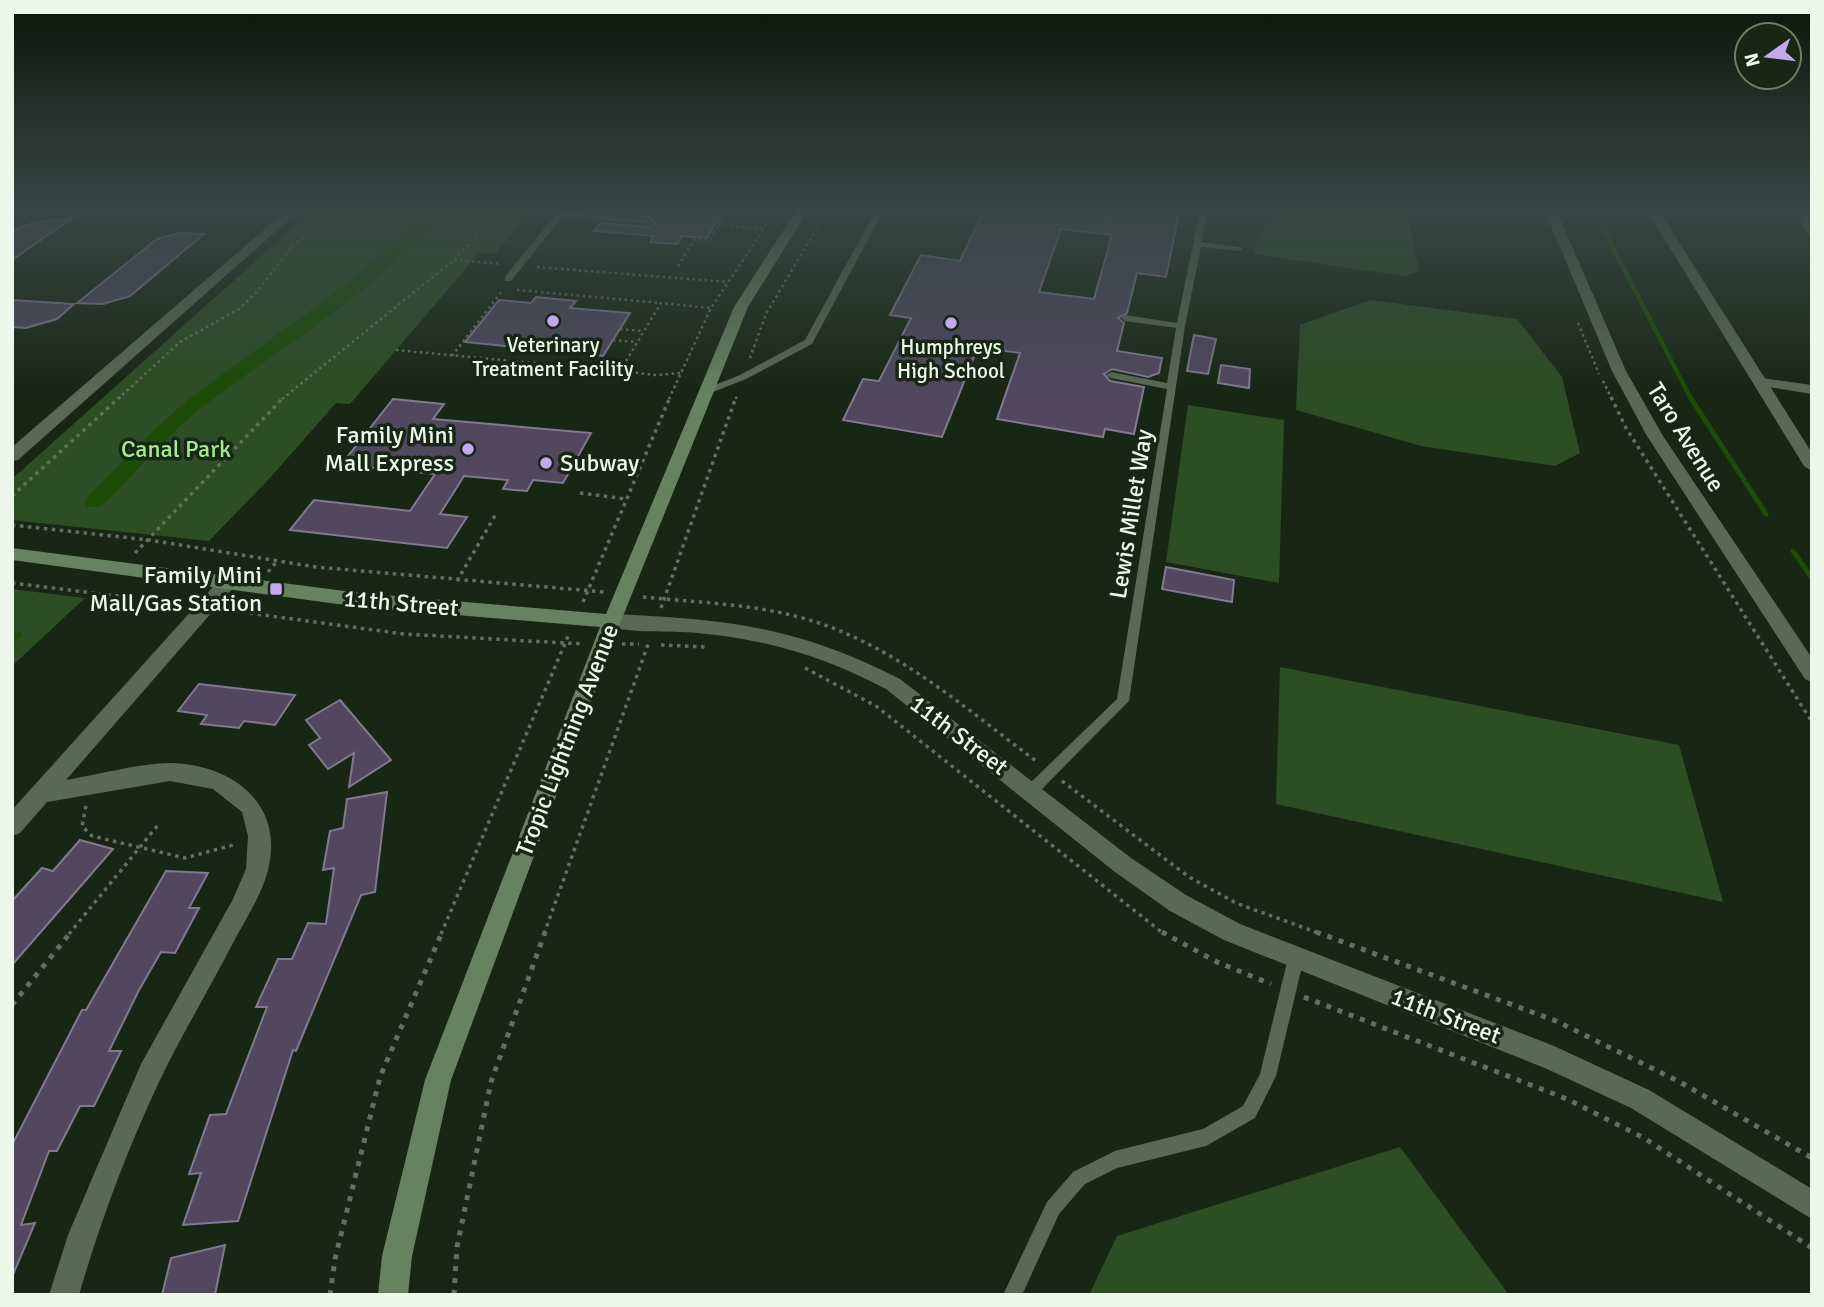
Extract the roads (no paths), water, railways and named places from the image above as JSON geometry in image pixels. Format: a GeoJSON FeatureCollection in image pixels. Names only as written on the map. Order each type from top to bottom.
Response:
{"type":"FeatureCollection","features":[{"type":"Feature","properties":{"kind":"main road","name":"Tropic Lightning Avenue"},"geometry":{"type":"LineString","coordinates":[[393,1295],[397,1256],[438,1080],[612,621],[741,307],[764,270]]}},
{"type":"Feature","properties":{"kind":"main road","name":"11th Street"},"geometry":{"type":"LineString","coordinates":[[12,554],[360,600],[612,621]]}},
{"type":"Feature","properties":{"kind":"street"},"geometry":{"type":"LineString","coordinates":[[12,456],[225,270]]}},
{"type":"Feature","properties":{"kind":"street","name":"Taro Avenue"},"geometry":{"type":"LineString","coordinates":[[1576,270],[1619,371],[1655,436],[1812,674]]}},
{"type":"Feature","properties":{"kind":"street"},"geometry":{"type":"LineString","coordinates":[[1690,270],[1812,466]]}},
{"type":"Feature","properties":{"kind":"street"},"geometry":{"type":"LineString","coordinates":[[1761,382],[1812,390]]}},
{"type":"Feature","properties":{"kind":"street"},"geometry":{"type":"LineString","coordinates":[[12,826],[227,583]]}},
{"type":"Feature","properties":{"kind":"street","name":"11th Street"},"geometry":{"type":"LineString","coordinates":[[612,621],[652,633],[758,631],[807,643],[855,662],[892,684],[1032,790],[1123,865],[1178,903],[1232,932],[1554,1059],[1640,1099],[1812,1205]]}},
{"type":"Feature","properties":{"kind":"street"},"geometry":{"type":"LineString","coordinates":[[43,793],[170,772],[219,781],[251,807],[259,835],[257,869],[241,906],[150,1073],[82,1236],[64,1295]]}},
{"type":"Feature","properties":{"kind":"lane"},"geometry":{"type":"LineString","coordinates":[[508,279],[515,270]]}},
{"type":"Feature","properties":{"kind":"lane"},"geometry":{"type":"LineString","coordinates":[[705,392],[743,377],[810,342],[848,270]]}},
{"type":"Feature","properties":{"kind":"lane","name":"Lewis Millet Way"},"geometry":{"type":"LineString","coordinates":[[1032,790],[1123,701],[1171,387],[1193,270]]}},
{"type":"Feature","properties":{"kind":"lane"},"geometry":{"type":"LineString","coordinates":[[1125,318],[1181,326]]}},
{"type":"Feature","properties":{"kind":"lane"},"geometry":{"type":"LineString","coordinates":[[1111,375],[1171,387]]}},
{"type":"Feature","properties":{"kind":"lane"},"geometry":{"type":"LineString","coordinates":[[1012,1295],[1053,1208],[1079,1178],[1115,1160],[1206,1137],[1249,1112],[1268,1076],[1296,958]]}},
{"type":"Feature","properties":{"kind":"waterway"},"geometry":{"type":"LineString","coordinates":[[94,502],[195,404],[375,270]]}},
{"type":"Feature","properties":{"kind":"waterway"},"geometry":{"type":"LineString","coordinates":[[1624,270],[1691,399]]}},
{"type":"Feature","properties":{"kind":"waterway"},"geometry":{"type":"LineString","coordinates":[[1690,397],[1766,514]]}},
{"type":"Feature","properties":{"kind":"waterway"},"geometry":{"type":"LineString","coordinates":[[1793,551],[1812,578]]}},
{"type":"Feature","properties":{"kind":"waterway"},"geometry":{"type":"LineString","coordinates":[[17,635],[12,636],[19,634]]}},
{"type":"Feature","properties":{"kind":"place","name":"Veterinary Treatment Facility"},"geometry":{"type":"Point","coordinates":[553,321]}},
{"type":"Feature","properties":{"kind":"place","name":"Humphreys High School"},"geometry":{"type":"Point","coordinates":[951,323]}},
{"type":"Feature","properties":{"kind":"place","name":"Family Mini Mall Express"},"geometry":{"type":"Point","coordinates":[468,449]}},
{"type":"Feature","properties":{"kind":"place","name":"Subway"},"geometry":{"type":"Point","coordinates":[546,463]}},
{"type":"Feature","properties":{"kind":"place","name":"Family Mini Mall/Gas Station"},"geometry":{"type":"Point","coordinates":[276,589]}},
{"type":"Feature","properties":{"kind":"park label","name":"Canal Park"},"geometry":{"type":"Point","coordinates":[176,449]}}]}
